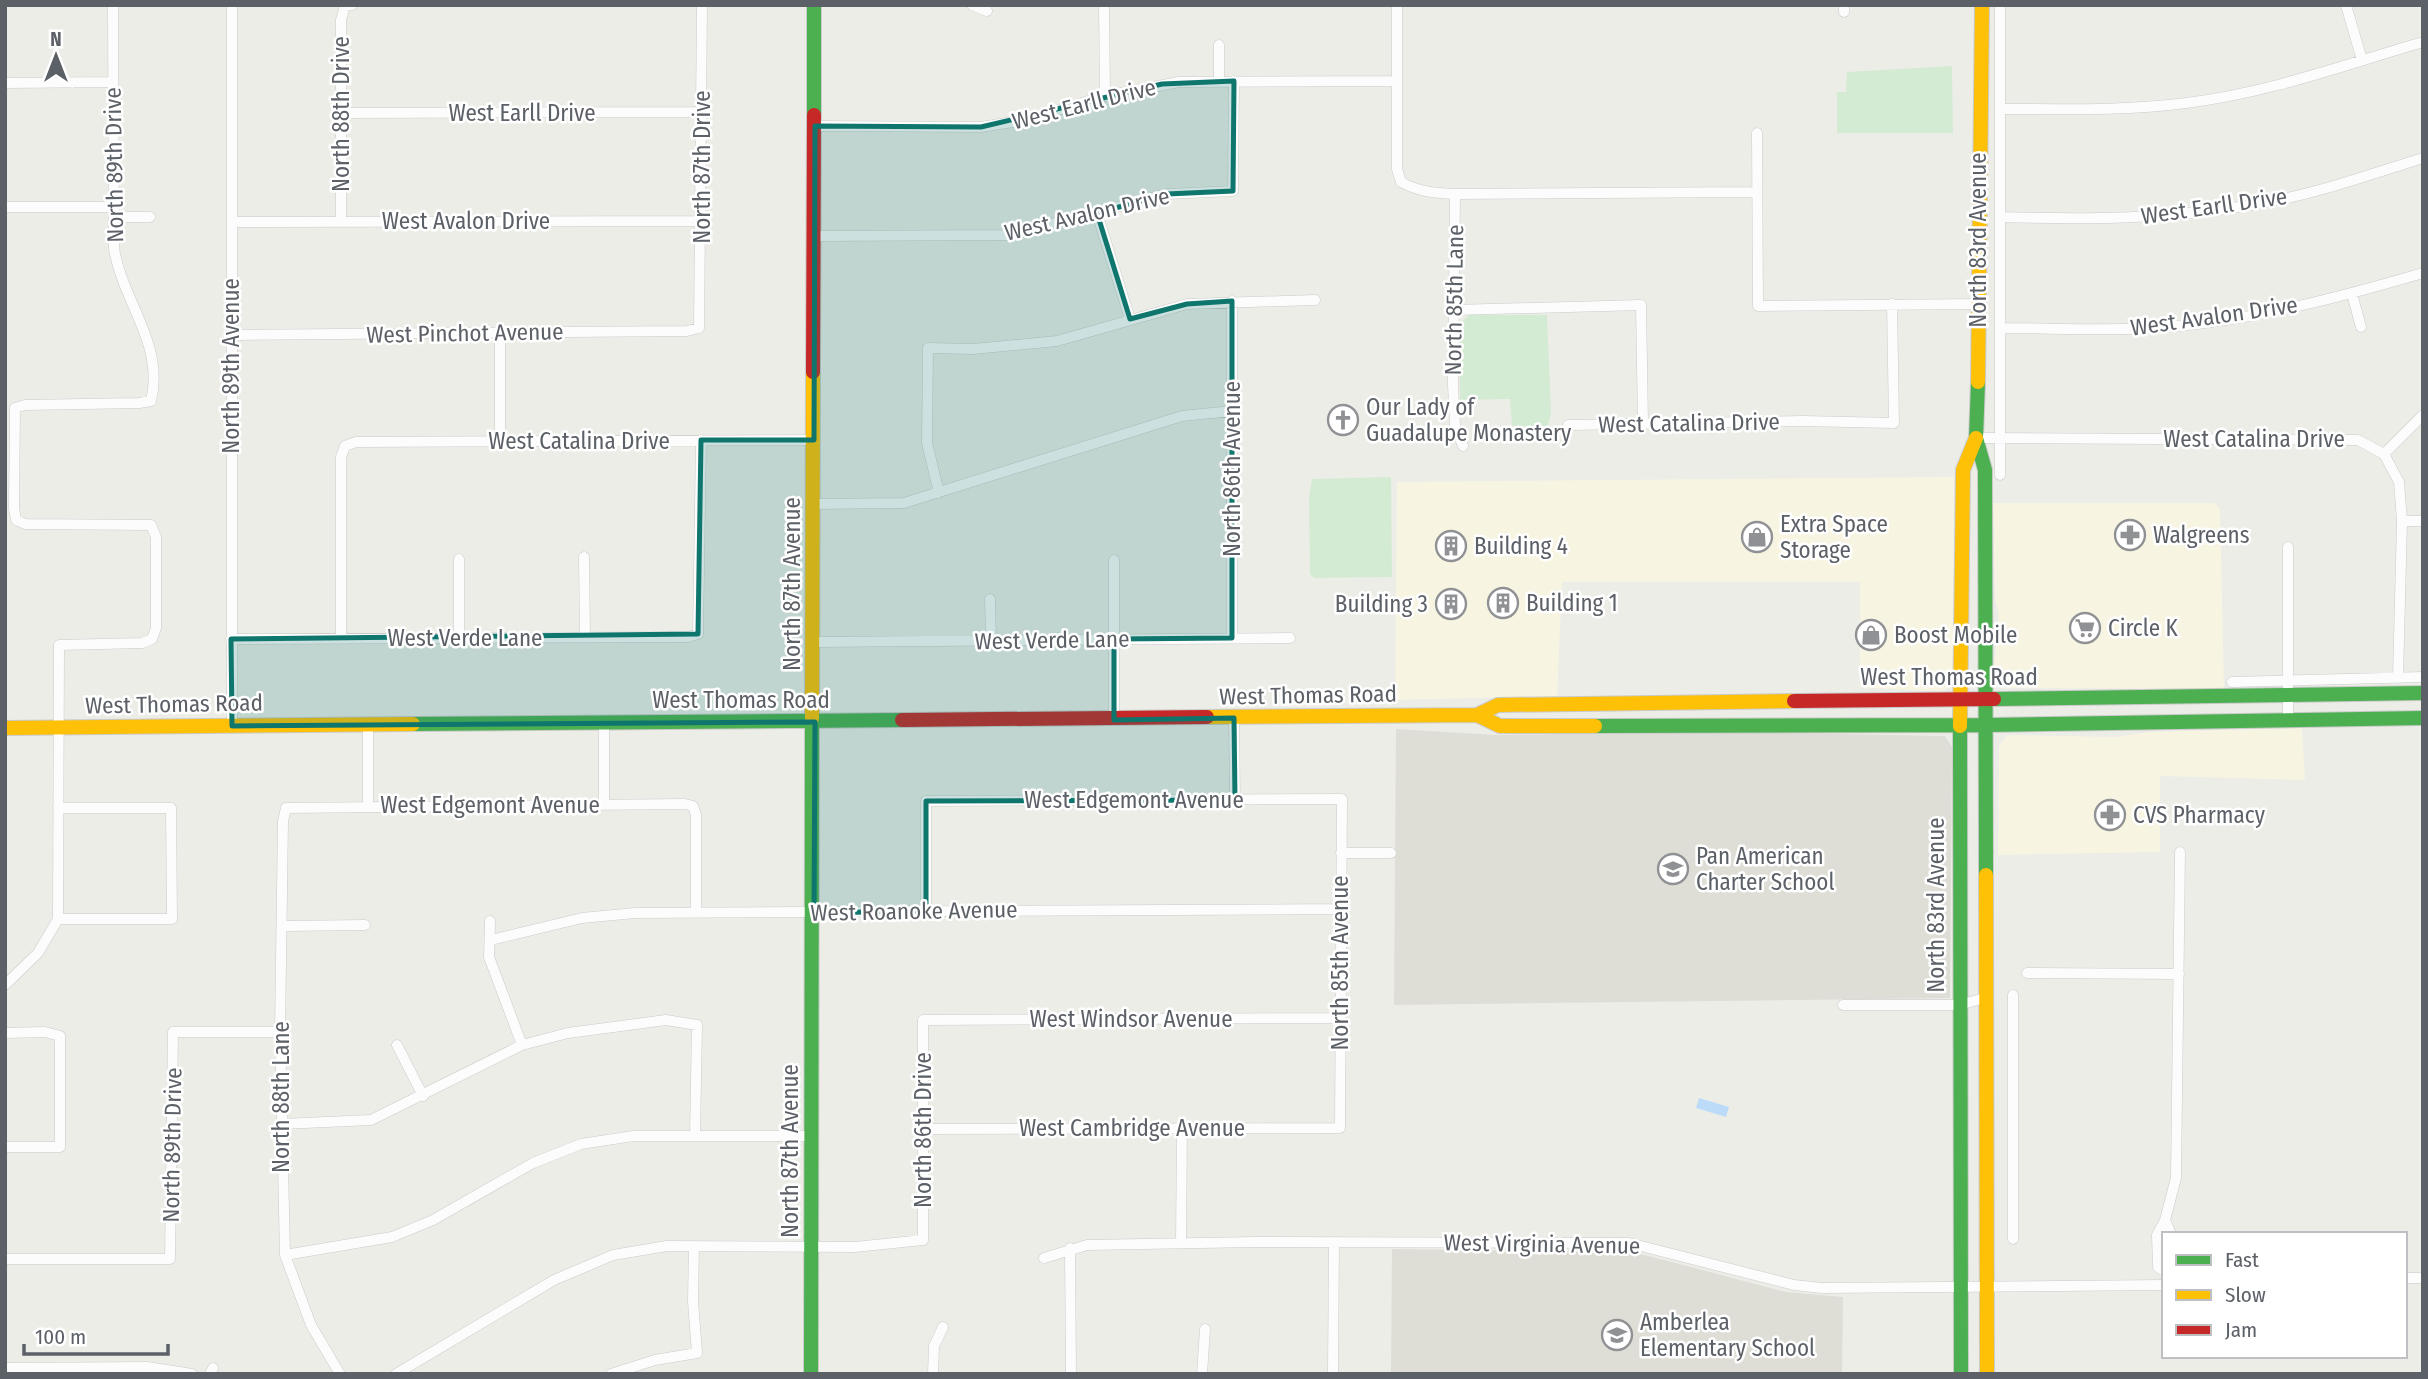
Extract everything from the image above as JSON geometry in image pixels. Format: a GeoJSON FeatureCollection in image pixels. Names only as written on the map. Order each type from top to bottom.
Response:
{"type":"FeatureCollection","features":[{"type":"Feature","properties":{"kind":"main road","name":"North 87th Avenue"},"geometry":{"type":"LineString","coordinates":[[811,1374],[815,722],[814,5]]}},
{"type":"Feature","properties":{"kind":"main road","name":"North 83rd Avenue"},"geometry":{"type":"LineString","coordinates":[[1982,5],[1981,304],[1976,439],[1984,470],[1987,700],[1987,1374]]}},
{"type":"Feature","properties":{"kind":"main road","name":"North 83rd Avenue"},"geometry":{"type":"LineString","coordinates":[[1961,1374],[1959,1005],[1963,470],[1976,439]]}},
{"type":"Feature","properties":{"kind":"main road","name":"West Thomas Road"},"geometry":{"type":"LineString","coordinates":[[5,728],[1477,715],[1498,705],[1987,700],[2288,688],[2423,692]]}},
{"type":"Feature","properties":{"kind":"main road"},"geometry":{"type":"LineString","coordinates":[[1708,701],[1708,726]]}},
{"type":"Feature","properties":{"kind":"main road","name":"West Thomas Road"},"geometry":{"type":"LineString","coordinates":[[1477,715],[1500,726],[1987,725],[2423,718]]}},
{"type":"Feature","properties":{"kind":"street","name":"North 89th Drive"},"geometry":{"type":"LineString","coordinates":[[57,728],[59,645],[142,643],[152,639],[156,628],[156,537],[151,525],[25,524],[16,520],[15,408],[25,405],[151,401],[154,388],[153,359],[116,260],[113,5]]}},
{"type":"Feature","properties":{"kind":"street","name":"North 89th Avenue"},"geometry":{"type":"LineString","coordinates":[[232,5],[232,726]]}},
{"type":"Feature","properties":{"kind":"street"},"geometry":{"type":"LineString","coordinates":[[345,6],[352,5]]}},
{"type":"Feature","properties":{"kind":"street","name":"North 87th Drive"},"geometry":{"type":"LineString","coordinates":[[699,328],[702,5]]}},
{"type":"Feature","properties":{"kind":"street"},"geometry":{"type":"LineString","coordinates":[[972,5],[987,11]]}},
{"type":"Feature","properties":{"kind":"street"},"geometry":{"type":"LineString","coordinates":[[1104,5],[1105,96]]}},
{"type":"Feature","properties":{"kind":"street"},"geometry":{"type":"LineString","coordinates":[[1397,5],[1397,169],[1401,182],[1418,190],[1455,194],[1757,192]]}},
{"type":"Feature","properties":{"kind":"street","name":"North 83rd Avenue"},"geometry":{"type":"LineString","coordinates":[[2000,5],[2000,475]]}},
{"type":"Feature","properties":{"kind":"street"},"geometry":{"type":"LineString","coordinates":[[2346,5],[2362,60]]}},
{"type":"Feature","properties":{"kind":"street","name":"North 88th Drive"},"geometry":{"type":"LineString","coordinates":[[341,222],[341,20],[345,6]]}},
{"type":"Feature","properties":{"kind":"street"},"geometry":{"type":"LineString","coordinates":[[2000,109],[2093,109],[2186,103],[2288,84],[2423,42]]}},
{"type":"Feature","properties":{"kind":"street"},"geometry":{"type":"LineString","coordinates":[[1219,45],[1219,81]]}},
{"type":"Feature","properties":{"kind":"street","name":"West Earll Drive"},"geometry":{"type":"LineString","coordinates":[[815,126],[981,127],[1025,120],[1105,96],[1162,84],[1219,81],[1396,81]]}},
{"type":"Feature","properties":{"kind":"street","name":"West Avalon Drive"},"geometry":{"type":"LineString","coordinates":[[815,236],[1008,235],[1167,194],[1233,191],[1234,81]]}},
{"type":"Feature","properties":{"kind":"street"},"geometry":{"type":"LineString","coordinates":[[5,83],[113,82]]}},
{"type":"Feature","properties":{"kind":"street","name":"West Earll Drive"},"geometry":{"type":"LineString","coordinates":[[342,113],[702,112]]}},
{"type":"Feature","properties":{"kind":"street"},"geometry":{"type":"LineString","coordinates":[[1757,133],[1758,306],[1981,304]]}},
{"type":"Feature","properties":{"kind":"street","name":"West Earll Drive"},"geometry":{"type":"LineString","coordinates":[[2000,218],[2137,217],[2214,211],[2280,200],[2423,158]]}},
{"type":"Feature","properties":{"kind":"street","name":"North 85th Lane"},"geometry":{"type":"LineString","coordinates":[[1455,194],[1455,426],[1463,446]]}},
{"type":"Feature","properties":{"kind":"street"},"geometry":{"type":"LineString","coordinates":[[5,207],[114,212],[150,218]]}},
{"type":"Feature","properties":{"kind":"street"},"geometry":{"type":"LineString","coordinates":[[1097,213],[1130,319]]}},
{"type":"Feature","properties":{"kind":"street","name":"West Avalon Drive"},"geometry":{"type":"LineString","coordinates":[[232,222],[701,221]]}},
{"type":"Feature","properties":{"kind":"street","name":"West Avalon Drive"},"geometry":{"type":"LineString","coordinates":[[2000,328],[2151,328],[2239,317],[2352,294],[2423,273]]}},
{"type":"Feature","properties":{"kind":"street"},"geometry":{"type":"LineString","coordinates":[[2352,294],[2361,327]]}},
{"type":"Feature","properties":{"kind":"street"},"geometry":{"type":"LineString","coordinates":[[939,493],[927,443],[929,348],[986,348],[1057,341],[1187,303],[1315,300]]}},
{"type":"Feature","properties":{"kind":"street","name":"North 86th Avenue"},"geometry":{"type":"LineString","coordinates":[[1232,301],[1232,638]]}},
{"type":"Feature","properties":{"kind":"street","name":"West Catalina Drive"},"geometry":{"type":"LineString","coordinates":[[1568,425],[1894,424],[1892,304]]}},
{"type":"Feature","properties":{"kind":"street"},"geometry":{"type":"LineString","coordinates":[[1454,310],[1641,305],[1643,423]]}},
{"type":"Feature","properties":{"kind":"street","name":"West Pinchot Avenue"},"geometry":{"type":"LineString","coordinates":[[231,335],[687,331],[699,328]]}},
{"type":"Feature","properties":{"kind":"street"},"geometry":{"type":"LineString","coordinates":[[500,332],[500,442]]}},
{"type":"Feature","properties":{"kind":"street"},"geometry":{"type":"LineString","coordinates":[[815,504],[904,503],[1182,416],[1232,411]]}},
{"type":"Feature","properties":{"kind":"street"},"geometry":{"type":"LineString","coordinates":[[2398,678],[2402,521],[2399,482],[2384,454],[2423,415]]}},
{"type":"Feature","properties":{"kind":"street","name":"West Catalina Drive"},"geometry":{"type":"LineString","coordinates":[[1976,439],[2336,437],[2358,440],[2384,454]]}},
{"type":"Feature","properties":{"kind":"street","name":"West Verde Lane"},"geometry":{"type":"LineString","coordinates":[[231,639],[688,637],[698,634],[701,440]]}},
{"type":"Feature","properties":{"kind":"street","name":"West Catalina Drive"},"geometry":{"type":"LineString","coordinates":[[341,638],[341,457],[345,446],[356,442],[814,440]]}},
{"type":"Feature","properties":{"kind":"street"},"geometry":{"type":"LineString","coordinates":[[2402,521],[2423,521]]}},
{"type":"Feature","properties":{"kind":"street"},"geometry":{"type":"LineString","coordinates":[[2288,547],[2288,722]]}},
{"type":"Feature","properties":{"kind":"street"},"geometry":{"type":"LineString","coordinates":[[584,557],[585,637]]}},
{"type":"Feature","properties":{"kind":"street"},"geometry":{"type":"LineString","coordinates":[[459,559],[459,638]]}},
{"type":"Feature","properties":{"kind":"street"},"geometry":{"type":"LineString","coordinates":[[1114,560],[1114,720]]}},
{"type":"Feature","properties":{"kind":"street"},"geometry":{"type":"LineString","coordinates":[[990,599],[991,640]]}},
{"type":"Feature","properties":{"kind":"street","name":"West Verde Lane"},"geometry":{"type":"LineString","coordinates":[[814,642],[1290,638]]}},
{"type":"Feature","properties":{"kind":"street","name":"West Thomas Road"},"geometry":{"type":"LineString","coordinates":[[2232,682],[2288,688],[2423,677]]}},
{"type":"Feature","properties":{"kind":"street"},"geometry":{"type":"LineString","coordinates":[[1234,718],[1235,800]]}},
{"type":"Feature","properties":{"kind":"street"},"geometry":{"type":"LineString","coordinates":[[604,723],[604,804]]}},
{"type":"Feature","properties":{"kind":"street"},"geometry":{"type":"LineString","coordinates":[[368,725],[368,806]]}},
{"type":"Feature","properties":{"kind":"street"},"geometry":{"type":"LineString","coordinates":[[5,985],[38,953],[58,919],[57,728]]}},
{"type":"Feature","properties":{"kind":"street","name":"West Edgemont Avenue"},"geometry":{"type":"LineString","coordinates":[[926,911],[926,801],[1342,799]]}},
{"type":"Feature","properties":{"kind":"street","name":"North 85th Avenue"},"geometry":{"type":"LineString","coordinates":[[1340,1128],[1342,799]]}},
{"type":"Feature","properties":{"kind":"street","name":"West Edgemont Avenue"},"geometry":{"type":"LineString","coordinates":[[286,808],[604,804],[693,806],[696,815],[696,912]]}},
{"type":"Feature","properties":{"kind":"street"},"geometry":{"type":"LineString","coordinates":[[58,808],[171,808],[172,919],[58,919]]}},
{"type":"Feature","properties":{"kind":"street","name":"North 88th Lane"},"geometry":{"type":"LineString","coordinates":[[286,808],[280,1032],[285,1255],[311,1325],[341,1374]]}},
{"type":"Feature","properties":{"kind":"street"},"geometry":{"type":"LineString","coordinates":[[2162,1270],[2158,1267],[2157,1236],[2165,1220],[2176,1178],[2180,852]]}},
{"type":"Feature","properties":{"kind":"street"},"geometry":{"type":"LineString","coordinates":[[1340,853],[1391,853]]}},
{"type":"Feature","properties":{"kind":"street","name":"West Roanoke Avenue"},"geometry":{"type":"LineString","coordinates":[[491,940],[582,918],[696,912],[1340,909]]}},
{"type":"Feature","properties":{"kind":"street"},"geometry":{"type":"LineString","coordinates":[[490,921],[489,957],[523,1045]]}},
{"type":"Feature","properties":{"kind":"street"},"geometry":{"type":"LineString","coordinates":[[284,926],[365,925]]}},
{"type":"Feature","properties":{"kind":"street"},"geometry":{"type":"LineString","coordinates":[[2027,973],[2179,974]]}},
{"type":"Feature","properties":{"kind":"street"},"geometry":{"type":"LineString","coordinates":[[2013,995],[2013,1239]]}},
{"type":"Feature","properties":{"kind":"street"},"geometry":{"type":"LineString","coordinates":[[1843,1005],[1959,1005],[1985,998]]}},
{"type":"Feature","properties":{"kind":"street","name":"West Windsor Avenue"},"geometry":{"type":"LineString","coordinates":[[923,1020],[1340,1018]]}},
{"type":"Feature","properties":{"kind":"street"},"geometry":{"type":"LineString","coordinates":[[282,1124],[371,1120],[523,1045],[612,1025],[666,1020],[697,1025],[695,1136]]}},
{"type":"Feature","properties":{"kind":"street","name":"North 86th Drive"},"geometry":{"type":"LineString","coordinates":[[812,1248],[923,1240],[923,1020]]}},
{"type":"Feature","properties":{"kind":"street"},"geometry":{"type":"LineString","coordinates":[[5,1033],[45,1032],[60,1036],[60,1147],[5,1147]]}},
{"type":"Feature","properties":{"kind":"street","name":"North 89th Drive"},"geometry":{"type":"LineString","coordinates":[[5,1259],[170,1259],[173,1032],[280,1032]]}},
{"type":"Feature","properties":{"kind":"street"},"geometry":{"type":"LineString","coordinates":[[397,1045],[423,1096]]}},
{"type":"Feature","properties":{"kind":"street"},"geometry":{"type":"LineString","coordinates":[[1181,1243],[1182,1128]]}},
{"type":"Feature","properties":{"kind":"street","name":"West Cambridge Avenue"},"geometry":{"type":"LineString","coordinates":[[923,1129],[1340,1128]]}},
{"type":"Feature","properties":{"kind":"street"},"geometry":{"type":"LineString","coordinates":[[285,1255],[392,1237],[433,1220],[533,1163],[581,1144],[634,1136],[813,1136]]}},
{"type":"Feature","properties":{"kind":"street"},"geometry":{"type":"LineString","coordinates":[[2165,1220],[2170,1232]]}},
{"type":"Feature","properties":{"kind":"street"},"geometry":{"type":"LineString","coordinates":[[1333,1374],[1334,1242]]}},
{"type":"Feature","properties":{"kind":"street","name":"West Virginia Avenue"},"geometry":{"type":"LineString","coordinates":[[1044,1258],[1070,1248],[1181,1243],[1629,1243],[1794,1285],[1962,1288],[2162,1285]]}},
{"type":"Feature","properties":{"kind":"street"},"geometry":{"type":"LineString","coordinates":[[611,1374],[655,1360],[697,1353],[694,1246]]}},
{"type":"Feature","properties":{"kind":"street"},"geometry":{"type":"LineString","coordinates":[[396,1374],[578,1268],[642,1249],[694,1246],[812,1248]]}},
{"type":"Feature","properties":{"kind":"street"},"geometry":{"type":"LineString","coordinates":[[1070,1248],[1071,1374]]}},
{"type":"Feature","properties":{"kind":"street"},"geometry":{"type":"LineString","coordinates":[[933,1374],[934,1346],[943,1327]]}},
{"type":"Feature","properties":{"kind":"street"},"geometry":{"type":"LineString","coordinates":[[1202,1374],[1205,1329]]}},
{"type":"Feature","properties":{"kind":"street"},"geometry":{"type":"LineString","coordinates":[[5,1368],[147,1367],[192,1374]]}},
{"type":"Feature","properties":{"kind":"highlighted area"},"geometry":{"type":"Polygon","coordinates":[[[1234,81],[1233,191],[1167,194],[1097,213],[1130,319],[1187,304],[1232,301],[1232,638],[1114,639],[1114,720],[1234,718],[1235,800],[926,801],[926,911],[814,913],[815,722],[232,726],[231,639],[698,634],[701,440],[814,440],[815,126],[981,127],[1162,84],[1234,81]]]}},
{"type":"Feature","properties":{"kind":"shaded area"},"geometry":{"type":"Polygon","coordinates":[[[1954,477],[1953,678],[1952,684],[1942,692],[1860,687],[1860,582],[1562,582],[1557,696],[1395,700],[1397,482],[1954,477]]]}},
{"type":"Feature","properties":{"kind":"shaded area"},"geometry":{"type":"Polygon","coordinates":[[[1993,503],[2215,503],[2220,509],[2224,689],[2009,688],[1998,683],[1993,675],[1999,613],[1995,599],[1993,503]]]}},
{"type":"Feature","properties":{"kind":"shaded area"},"geometry":{"type":"Polygon","coordinates":[[[2302,728],[2305,780],[2160,776],[2160,852],[1998,855],[1999,746],[2007,735],[2116,737],[2149,732],[2302,728]]]}},
{"type":"Feature","properties":{"kind":"shaded area","name":"Pan American Charter School"},"geometry":{"type":"Polygon","coordinates":[[[1396,729],[1495,735],[1717,732],[1945,736],[1952,747],[1950,998],[1394,1005],[1396,729]]]}},
{"type":"Feature","properties":{"kind":"shaded area","name":"Amberlea Elementary School"},"geometry":{"type":"Polygon","coordinates":[[[1392,1249],[1633,1252],[1786,1292],[1843,1297],[1842,1374],[1391,1374],[1392,1249]]]}},
{"type":"Feature","properties":{"kind":"green space"},"geometry":{"type":"Polygon","coordinates":[[[1952,66],[1953,133],[1837,133],[1837,92],[1846,92],[1847,72],[1952,66]]]}},
{"type":"Feature","properties":{"kind":"green space"},"geometry":{"type":"Polygon","coordinates":[[[1469,315],[1547,315],[1551,413],[1548,426],[1512,426],[1510,399],[1460,400],[1460,323],[1469,315]]]}},
{"type":"Feature","properties":{"kind":"green space"},"geometry":{"type":"Polygon","coordinates":[[[1391,477],[1392,577],[1314,578],[1310,574],[1309,498],[1312,479],[1391,477]]]}},
{"type":"Feature","properties":{"kind":"water"},"geometry":{"type":"Polygon","coordinates":[[[1699,1098],[1729,1107],[1726,1117],[1696,1108],[1699,1098]]]}},
{"type":"Feature","properties":{"kind":"traffic: fast"},"geometry":{"type":"LineString","coordinates":[[814,5],[814,115]]}},
{"type":"Feature","properties":{"kind":"traffic: fast"},"geometry":{"type":"LineString","coordinates":[[1978,382],[1976,438],[1985,470],[1986,875]]}},
{"type":"Feature","properties":{"kind":"traffic: fast"},"geometry":{"type":"LineString","coordinates":[[1994,699],[2423,693]]}},
{"type":"Feature","properties":{"kind":"traffic: fast"},"geometry":{"type":"LineString","coordinates":[[811,1374],[812,718]]}},
{"type":"Feature","properties":{"kind":"traffic: fast"},"geometry":{"type":"LineString","coordinates":[[1595,726],[1987,725],[2423,718]]}},
{"type":"Feature","properties":{"kind":"traffic: fast"},"geometry":{"type":"LineString","coordinates":[[413,724],[902,720]]}},
{"type":"Feature","properties":{"kind":"traffic: fast"},"geometry":{"type":"LineString","coordinates":[[1960,726],[1961,1374]]}},
{"type":"Feature","properties":{"kind":"traffic: slow"},"geometry":{"type":"LineString","coordinates":[[1978,382],[1982,5]]}},
{"type":"Feature","properties":{"kind":"traffic: slow"},"geometry":{"type":"LineString","coordinates":[[812,718],[813,372]]}},
{"type":"Feature","properties":{"kind":"traffic: slow"},"geometry":{"type":"LineString","coordinates":[[1960,726],[1963,470],[1976,438]]}},
{"type":"Feature","properties":{"kind":"traffic: slow"},"geometry":{"type":"LineString","coordinates":[[1477,715],[1498,705],[1794,701]]}},
{"type":"Feature","properties":{"kind":"traffic: slow"},"geometry":{"type":"LineString","coordinates":[[1207,717],[1477,715],[1500,726],[1595,726]]}},
{"type":"Feature","properties":{"kind":"traffic: slow"},"geometry":{"type":"LineString","coordinates":[[5,728],[413,724]]}},
{"type":"Feature","properties":{"kind":"traffic: slow"},"geometry":{"type":"LineString","coordinates":[[1986,875],[1987,1374]]}},
{"type":"Feature","properties":{"kind":"traffic: jam"},"geometry":{"type":"LineString","coordinates":[[813,372],[814,115]]}},
{"type":"Feature","properties":{"kind":"traffic: jam"},"geometry":{"type":"LineString","coordinates":[[1794,701],[1994,699]]}},
{"type":"Feature","properties":{"kind":"traffic: jam"},"geometry":{"type":"LineString","coordinates":[[902,720],[1207,717]]}},
{"type":"Feature","properties":{"kind":"place","name":"Our Lady of Guadalupe Monastery"},"geometry":{"type":"Point","coordinates":[1343,420]}},
{"type":"Feature","properties":{"kind":"place","name":"Walgreens"},"geometry":{"type":"Point","coordinates":[2130,535]}},
{"type":"Feature","properties":{"kind":"place","name":"Extra Space Storage"},"geometry":{"type":"Point","coordinates":[1757,537]}},
{"type":"Feature","properties":{"kind":"place","name":"Building 4"},"geometry":{"type":"Point","coordinates":[1451,546]}},
{"type":"Feature","properties":{"kind":"place","name":"Building 1"},"geometry":{"type":"Point","coordinates":[1503,603]}},
{"type":"Feature","properties":{"kind":"place","name":"Building 3"},"geometry":{"type":"Point","coordinates":[1451,604]}},
{"type":"Feature","properties":{"kind":"place","name":"Circle K"},"geometry":{"type":"Point","coordinates":[2085,628]}},
{"type":"Feature","properties":{"kind":"place","name":"Boost Mobile"},"geometry":{"type":"Point","coordinates":[1871,635]}},
{"type":"Feature","properties":{"kind":"place","name":"CVS Pharmacy"},"geometry":{"type":"Point","coordinates":[2110,815]}},
{"type":"Feature","properties":{"kind":"place","name":"Pan American Charter School"},"geometry":{"type":"Point","coordinates":[1673,869]}},
{"type":"Feature","properties":{"kind":"place","name":"Amberlea Elementary School"},"geometry":{"type":"Point","coordinates":[1617,1335]}}]}
